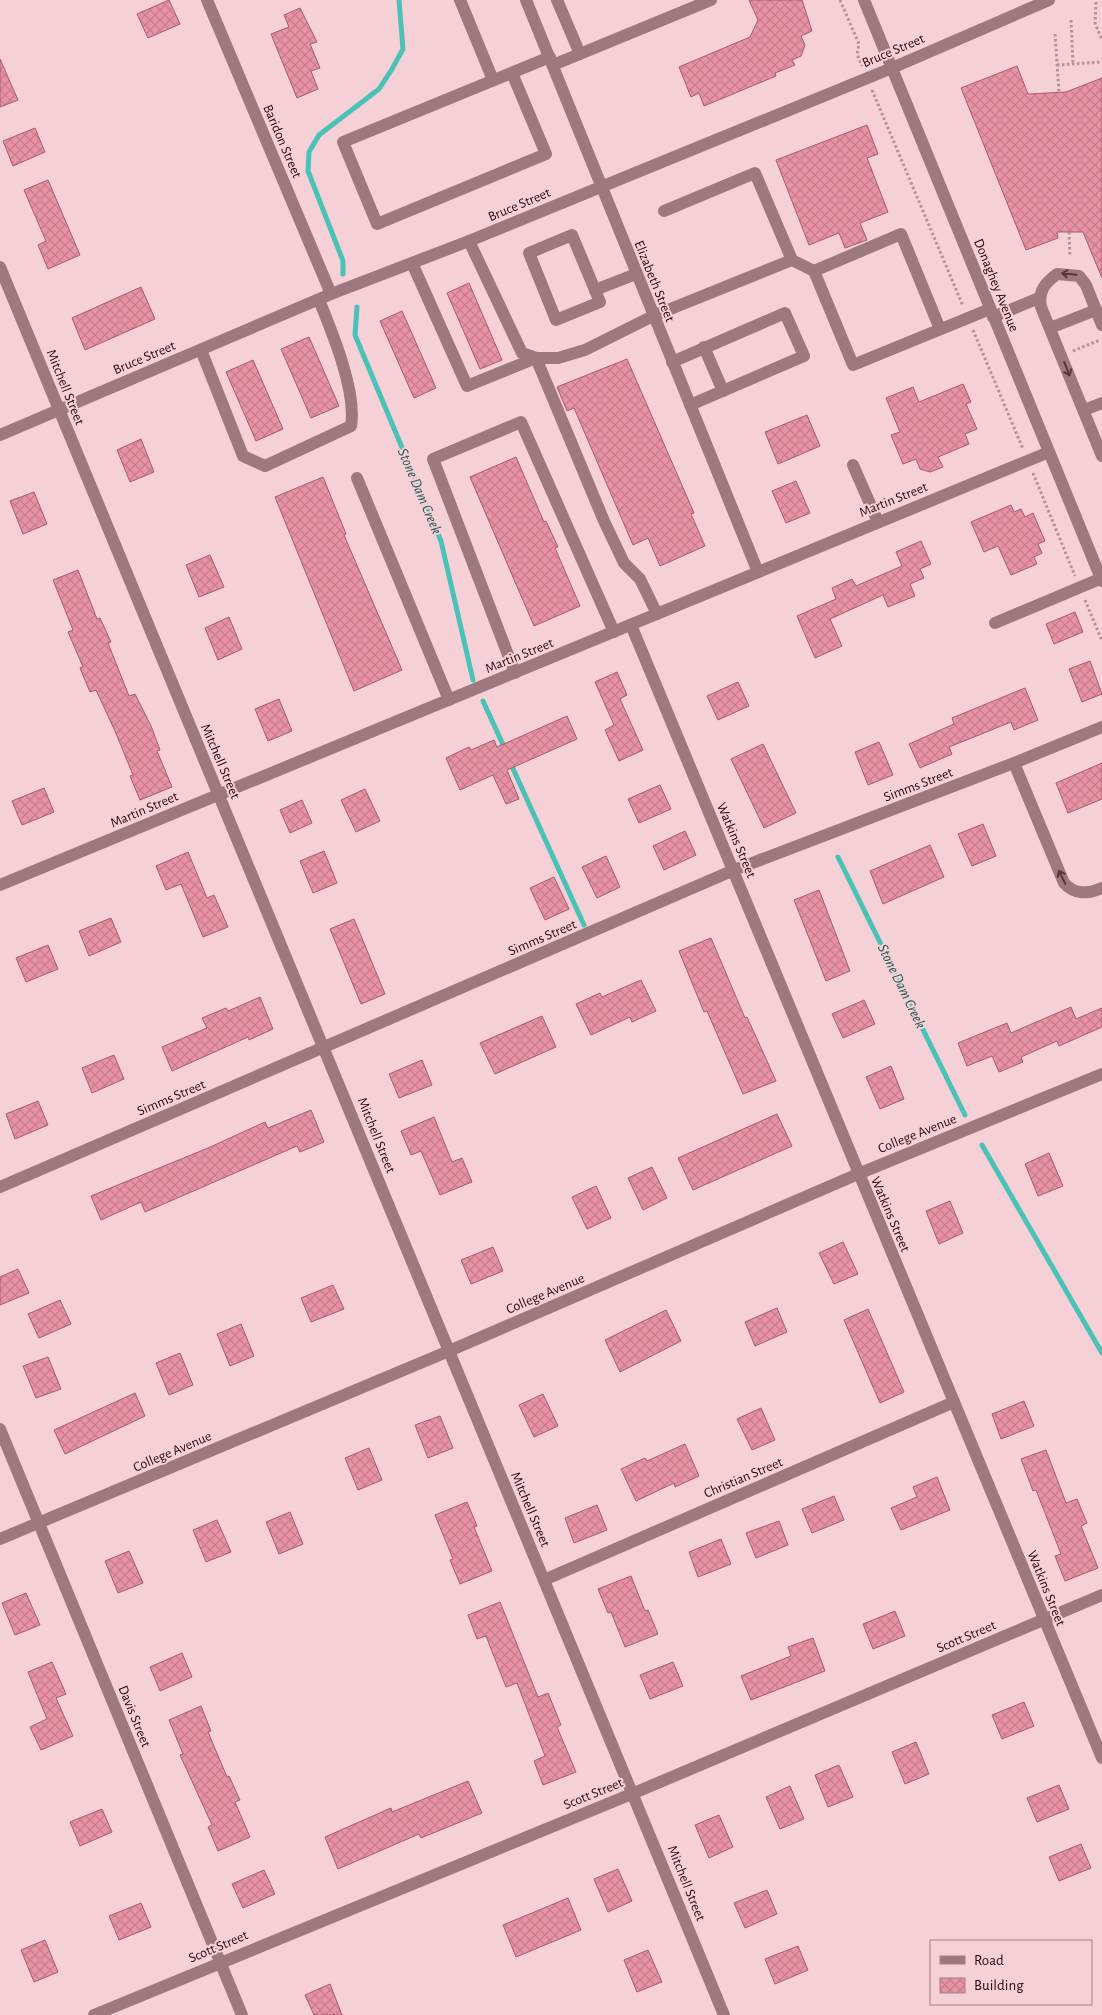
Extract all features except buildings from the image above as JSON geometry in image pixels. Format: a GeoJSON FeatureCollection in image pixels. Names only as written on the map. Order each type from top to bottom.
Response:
{"type":"FeatureCollection","features":[{"type":"Feature","properties":{"kind":"street","name":"Baridon Street"},"geometry":{"type":"LineString","coordinates":[[207,0],[331,294]]}},
{"type":"Feature","properties":{"kind":"street","name":"Elizabeth Street"},"geometry":{"type":"LineString","coordinates":[[526,0],[758,572]]}},
{"type":"Feature","properties":{"kind":"street"},"geometry":{"type":"LineString","coordinates":[[557,0],[580,54]]}},
{"type":"Feature","properties":{"kind":"street"},"geometry":{"type":"LineString","coordinates":[[512,73],[546,154],[377,224],[342,142],[493,80],[512,73],[551,61],[580,54],[711,0]]}},
{"type":"Feature","properties":{"kind":"street","name":"Donaghey Avenue"},"geometry":{"type":"LineString","coordinates":[[864,0],[1102,579]]}},
{"type":"Feature","properties":{"kind":"street","name":"Bruce Street"},"geometry":{"type":"LineString","coordinates":[[0,435],[331,294],[469,241],[892,68],[1049,0]]}},
{"type":"Feature","properties":{"kind":"street"},"geometry":{"type":"LineString","coordinates":[[465,2],[493,80]]}},
{"type":"Feature","properties":{"kind":"street"},"geometry":{"type":"LineString","coordinates":[[664,210],[755,173],[792,260],[814,271],[853,365],[968,318],[1039,298],[1048,281],[1057,274],[1069,273],[1079,276],[1083,280],[1102,326]]}},
{"type":"Feature","properties":{"kind":"street"},"geometry":{"type":"LineString","coordinates":[[814,271],[902,234],[940,329]]}},
{"type":"Feature","properties":{"kind":"street"},"geometry":{"type":"LineString","coordinates":[[572,235],[595,290],[600,302],[556,320],[529,253],[572,235]]}},
{"type":"Feature","properties":{"kind":"street"},"geometry":{"type":"LineString","coordinates":[[469,241],[522,353],[536,358],[558,358],[585,350],[653,316],[792,260]]}},
{"type":"Feature","properties":{"kind":"street"},"geometry":{"type":"LineString","coordinates":[[412,263],[467,386],[536,358]]}},
{"type":"Feature","properties":{"kind":"street","name":"Mitchell Street"},"geometry":{"type":"LineString","coordinates":[[0,267],[544,1580],[634,1792],[724,2015]]}},
{"type":"Feature","properties":{"kind":"street"},"geometry":{"type":"LineString","coordinates":[[595,290],[636,274]]}},
{"type":"Feature","properties":{"kind":"street"},"geometry":{"type":"LineString","coordinates":[[1039,298],[1102,456]]}},
{"type":"Feature","properties":{"kind":"street"},"geometry":{"type":"LineString","coordinates":[[201,350],[243,456],[265,466],[351,426],[352,418],[348,390],[334,337],[319,300]]}},
{"type":"Feature","properties":{"kind":"street"},"geometry":{"type":"LineString","coordinates":[[1050,328],[1096,310]]}},
{"type":"Feature","properties":{"kind":"street"},"geometry":{"type":"LineString","coordinates":[[672,362],[785,313],[804,356],[690,405]]}},
{"type":"Feature","properties":{"kind":"street"},"geometry":{"type":"LineString","coordinates":[[704,348],[723,391]]}},
{"type":"Feature","properties":{"kind":"street"},"geometry":{"type":"LineString","coordinates":[[536,358],[604,522],[624,563],[640,579],[657,614]]}},
{"type":"Feature","properties":{"kind":"street"},"geometry":{"type":"LineString","coordinates":[[1084,410],[1102,403]]}},
{"type":"Feature","properties":{"kind":"street"},"geometry":{"type":"LineString","coordinates":[[515,673],[434,459],[521,422],[614,632]]}},
{"type":"Feature","properties":{"kind":"street","name":"Martin Street"},"geometry":{"type":"LineString","coordinates":[[0,885],[1049,452]]}},
{"type":"Feature","properties":{"kind":"street"},"geometry":{"type":"LineString","coordinates":[[853,465],[878,522]]}},
{"type":"Feature","properties":{"kind":"street"},"geometry":{"type":"LineString","coordinates":[[357,478],[449,700]]}},
{"type":"Feature","properties":{"kind":"street"},"geometry":{"type":"LineString","coordinates":[[995,623],[1102,579]]}},
{"type":"Feature","properties":{"kind":"street","name":"Watkins Street"},"geometry":{"type":"LineString","coordinates":[[631,625],[1102,1758]]}},
{"type":"Feature","properties":{"kind":"street","name":"Simms Street"},"geometry":{"type":"LineString","coordinates":[[0,1187],[734,870],[1014,763],[1102,727]]}},
{"type":"Feature","properties":{"kind":"street"},"geometry":{"type":"LineString","coordinates":[[1014,763],[1064,883],[1070,890],[1083,894],[1102,888]]}},
{"type":"Feature","properties":{"kind":"street","name":"College Avenue"},"geometry":{"type":"LineString","coordinates":[[0,1539],[449,1351],[858,1174],[1102,1074]]}},
{"type":"Feature","properties":{"kind":"street","name":"Christian Street"},"geometry":{"type":"LineString","coordinates":[[544,1580],[954,1402]]}},
{"type":"Feature","properties":{"kind":"street","name":"Davis Street"},"geometry":{"type":"LineString","coordinates":[[0,1429],[242,2015]]}},
{"type":"Feature","properties":{"kind":"street","name":"Scott Street"},"geometry":{"type":"LineString","coordinates":[[94,2015],[634,1792],[1102,1595]]}},
{"type":"Feature","properties":{"kind":"path"},"geometry":{"type":"LineString","coordinates":[[840,0],[859,44],[858,54],[861,62]]}},
{"type":"Feature","properties":{"kind":"path"},"geometry":{"type":"LineString","coordinates":[[1096,2],[1095,23],[1102,40]]}},
{"type":"Feature","properties":{"kind":"path"},"geometry":{"type":"LineString","coordinates":[[1072,20],[1074,65]]}},
{"type":"Feature","properties":{"kind":"path"},"geometry":{"type":"LineString","coordinates":[[1055,34],[1059,92]]}},
{"type":"Feature","properties":{"kind":"path"},"geometry":{"type":"LineString","coordinates":[[1057,66],[1102,62]]}},
{"type":"Feature","properties":{"kind":"path"},"geometry":{"type":"LineString","coordinates":[[883,114],[1102,641]]}},
{"type":"Feature","properties":{"kind":"path"},"geometry":{"type":"LineString","coordinates":[[1070,232],[1070,257]]}},
{"type":"Feature","properties":{"kind":"path"},"geometry":{"type":"LineString","coordinates":[[1071,352],[1100,340]]}},
{"type":"Feature","properties":{"kind":"waterway","name":"Stone Dam Creek"},"geometry":{"type":"LineString","coordinates":[[343,274],[343,261],[308,171],[309,152],[319,135],[379,89],[392,69],[403,49],[399,0]]}},
{"type":"Feature","properties":{"kind":"waterway","name":"Stone Dam Creek"},"geometry":{"type":"LineString","coordinates":[[357,307],[355,335],[441,541],[473,680]]}},
{"type":"Feature","properties":{"kind":"waterway","name":"Stone Dam Creek"},"geometry":{"type":"LineString","coordinates":[[483,701],[505,749]]}},
{"type":"Feature","properties":{"kind":"waterway","name":"Stone Dam Creek"},"geometry":{"type":"LineString","coordinates":[[510,762],[584,925]]}},
{"type":"Feature","properties":{"kind":"waterway","name":"Stone Dam Creek"},"geometry":{"type":"LineString","coordinates":[[838,857],[965,1115]]}},
{"type":"Feature","properties":{"kind":"waterway","name":"Stone Dam Creek"},"geometry":{"type":"LineString","coordinates":[[982,1145],[1102,1353]]}}]}
